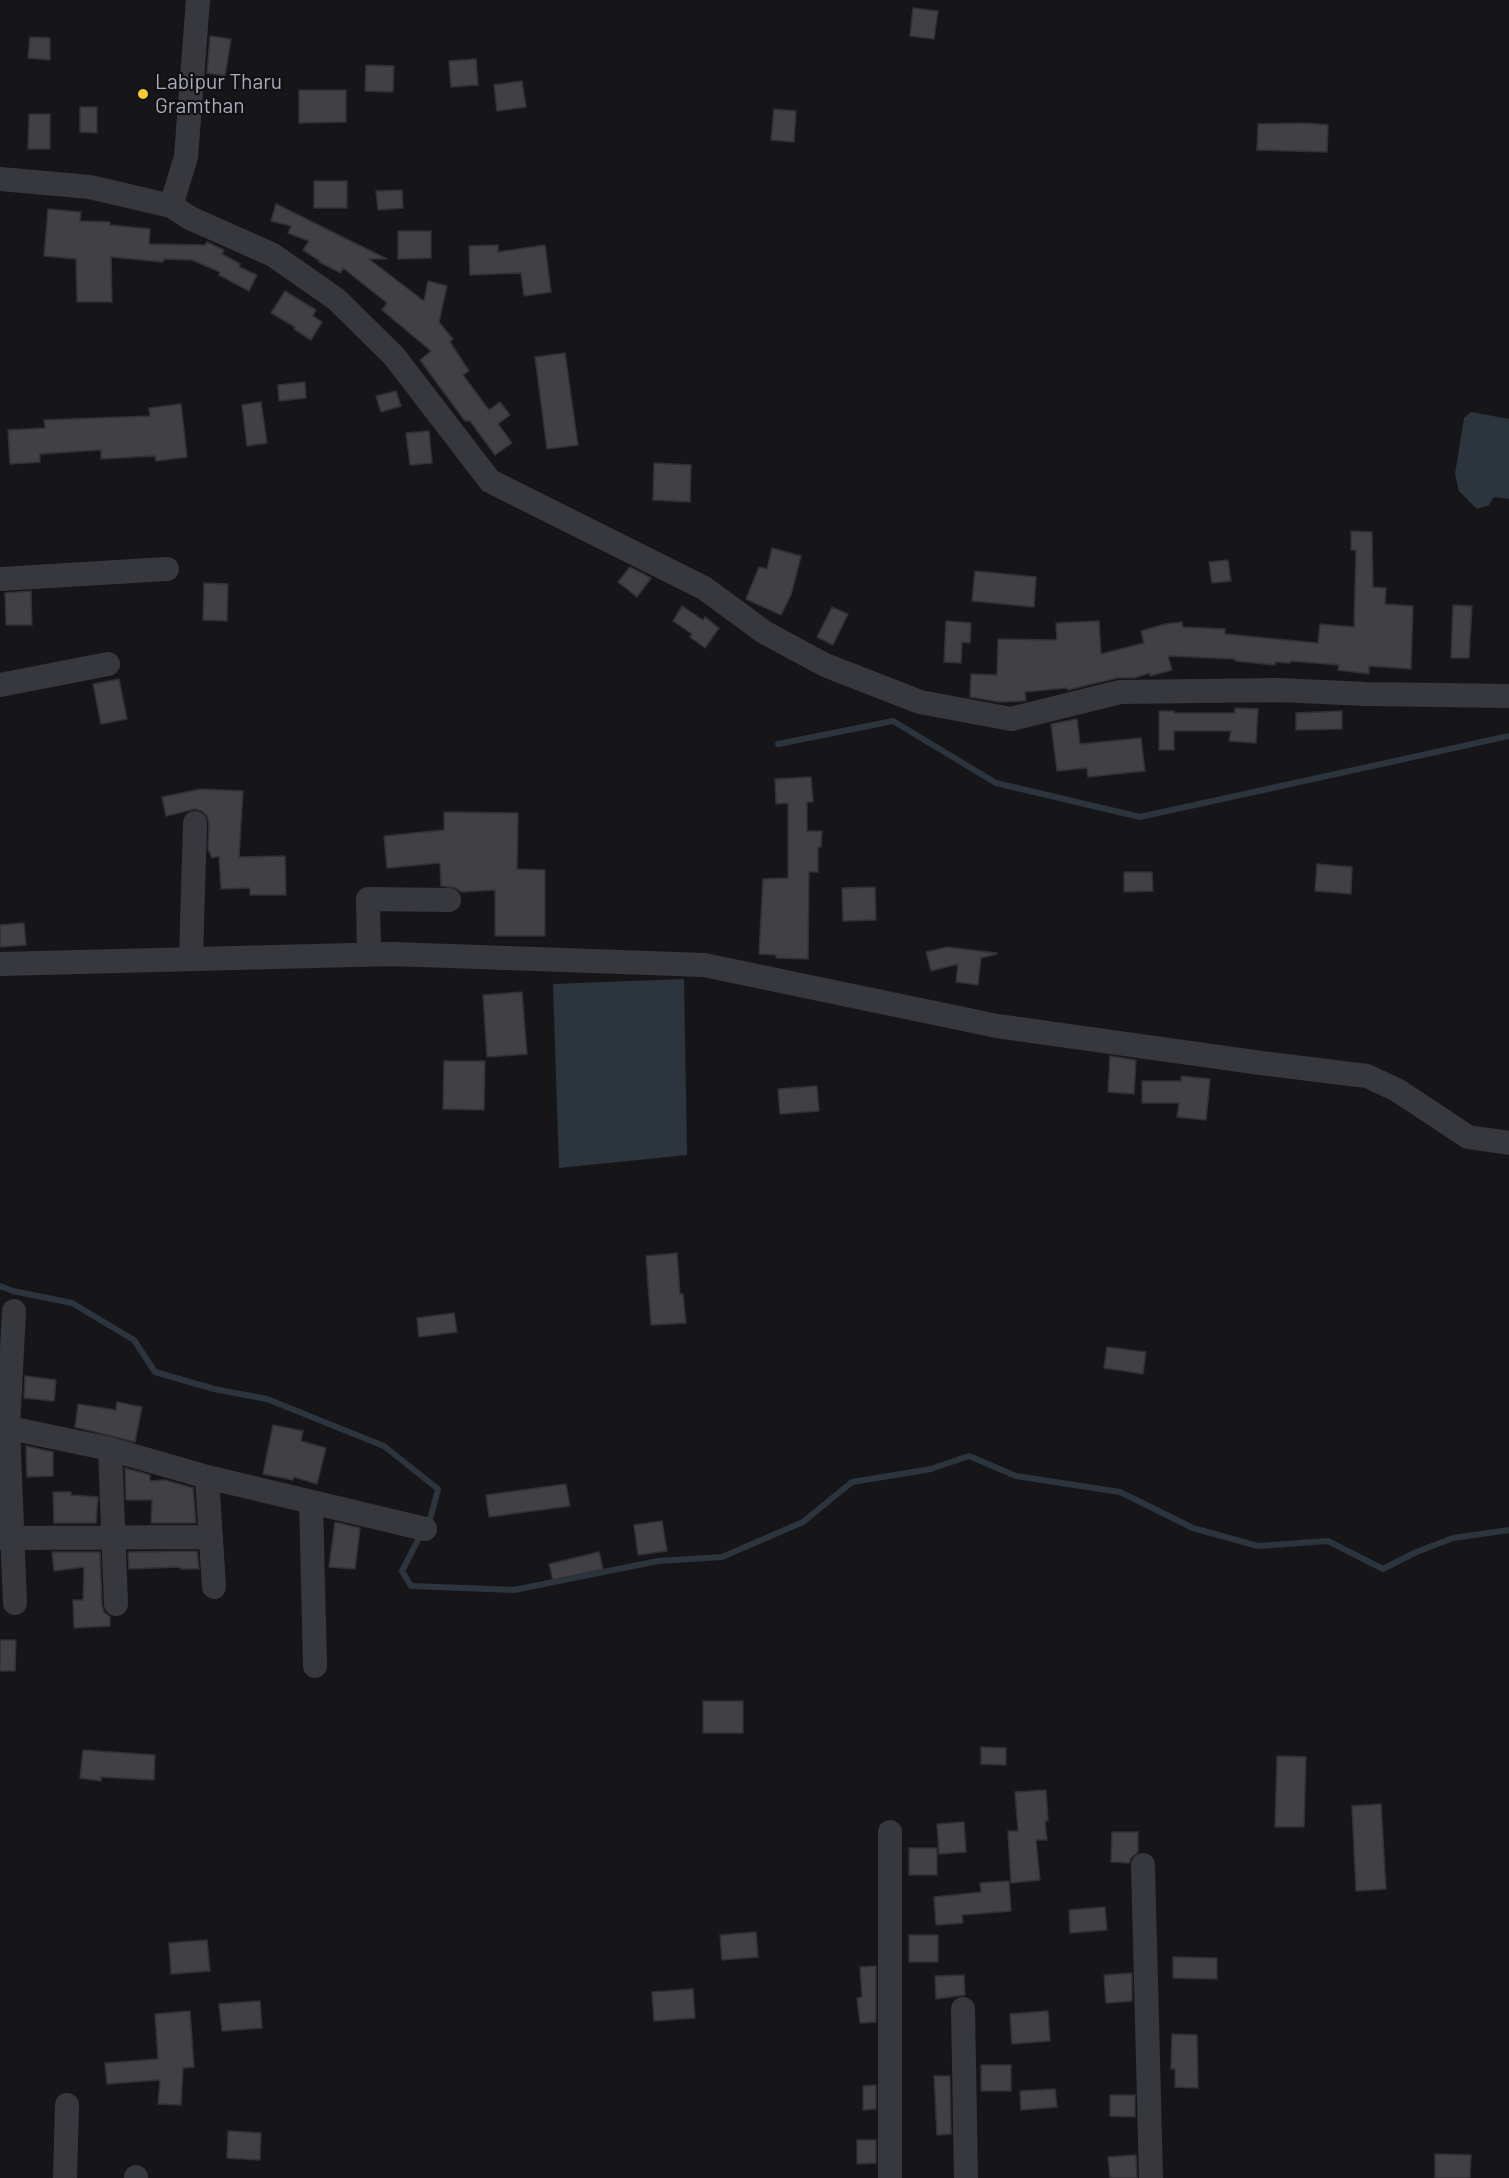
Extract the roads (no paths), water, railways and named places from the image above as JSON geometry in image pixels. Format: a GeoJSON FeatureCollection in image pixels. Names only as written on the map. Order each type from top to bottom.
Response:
{"type":"FeatureCollection","features":[{"type":"Feature","properties":{"kind":"street"},"geometry":{"type":"LineString","coordinates":[[171,206],[186,157],[198,0]]}},
{"type":"Feature","properties":{"kind":"street"},"geometry":{"type":"LineString","coordinates":[[0,179],[90,187],[171,206],[190,218],[273,255],[336,299],[394,356],[490,481],[704,588],[764,632],[825,665],[920,702],[1011,719],[1120,692],[1280,690],[1509,696]]}},
{"type":"Feature","properties":{"kind":"street"},"geometry":{"type":"LineString","coordinates":[[0,579],[167,569]]}},
{"type":"Feature","properties":{"kind":"street"},"geometry":{"type":"LineString","coordinates":[[0,685],[108,664]]}},
{"type":"Feature","properties":{"kind":"street"},"geometry":{"type":"LineString","coordinates":[[191,958],[195,824]]}},
{"type":"Feature","properties":{"kind":"street"},"geometry":{"type":"LineString","coordinates":[[369,954],[368,899],[449,900]]}},
{"type":"Feature","properties":{"kind":"street"},"geometry":{"type":"LineString","coordinates":[[0,964],[522,950],[704,965],[997,1026],[1367,1076],[1397,1090],[1468,1137],[1509,1143]]}},
{"type":"Feature","properties":{"kind":"street"},"geometry":{"type":"LineString","coordinates":[[14,1311],[4,1427],[6,1538],[15,1603]]}},
{"type":"Feature","properties":{"kind":"street"},"geometry":{"type":"LineString","coordinates":[[4,1427],[110,1449],[207,1477],[425,1529]]}},
{"type":"Feature","properties":{"kind":"street"},"geometry":{"type":"LineString","coordinates":[[110,1449],[116,1604]]}},
{"type":"Feature","properties":{"kind":"street"},"geometry":{"type":"LineString","coordinates":[[207,1477],[214,1587]]}},
{"type":"Feature","properties":{"kind":"street"},"geometry":{"type":"LineString","coordinates":[[311,1502],[315,1666]]}},
{"type":"Feature","properties":{"kind":"street"},"geometry":{"type":"LineString","coordinates":[[6,1538],[211,1537]]}},
{"type":"Feature","properties":{"kind":"street"},"geometry":{"type":"LineString","coordinates":[[890,1832],[891,2178]]}},
{"type":"Feature","properties":{"kind":"street"},"geometry":{"type":"LineString","coordinates":[[1143,1865],[1151,2178]]}},
{"type":"Feature","properties":{"kind":"street"},"geometry":{"type":"LineString","coordinates":[[963,2009],[966,2178]]}},
{"type":"Feature","properties":{"kind":"street"},"geometry":{"type":"LineString","coordinates":[[65,2178],[67,2105]]}},
{"type":"Feature","properties":{"kind":"waterway"},"geometry":{"type":"LineString","coordinates":[[778,744],[893,721],[996,783],[1140,817],[1509,736]]}},
{"type":"Feature","properties":{"kind":"waterway"},"geometry":{"type":"LineString","coordinates":[[0,1286],[13,1291],[72,1303],[134,1340],[155,1372],[214,1389],[267,1399],[384,1446],[438,1489],[431,1516],[426,1525]]}},
{"type":"Feature","properties":{"kind":"waterway"},"geometry":{"type":"LineString","coordinates":[[421,1534],[402,1571],[411,1586],[514,1590],[658,1561],[722,1557],[803,1522],[852,1482],[931,1469],[969,1456],[1016,1476],[1120,1492],[1193,1528],[1258,1546],[1328,1541],[1383,1569],[1414,1553],[1453,1538],[1509,1530]]}},
{"type":"Feature","properties":{"kind":"place","name":"Labipur Tharu Gramthan"},"geometry":{"type":"Point","coordinates":[143,94]}}]}
